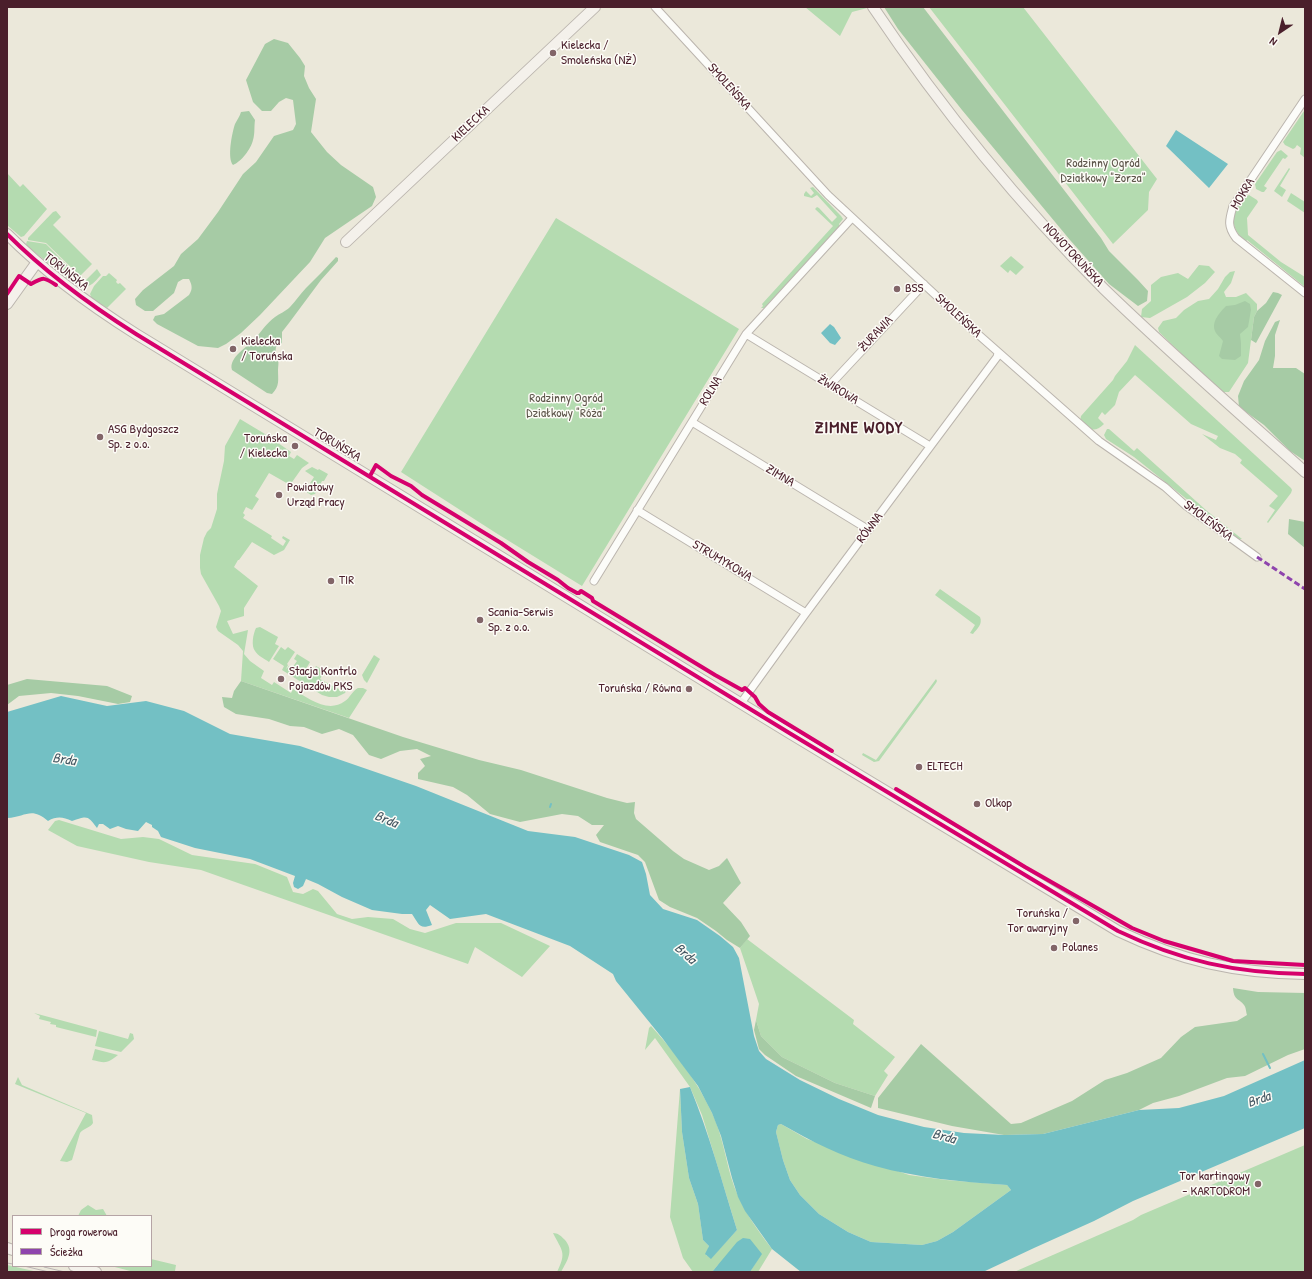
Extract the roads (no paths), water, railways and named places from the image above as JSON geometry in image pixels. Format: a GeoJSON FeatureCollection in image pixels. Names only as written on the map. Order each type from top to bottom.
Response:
{"type":"FeatureCollection","features":[{"type":"Feature","properties":{"kind":"street","name":"KIELECKA"},"geometry":{"type":"LineString","coordinates":[[346,242],[595,7]]}},
{"type":"Feature","properties":{"kind":"street","name":"SMOLEŃSKA"},"geometry":{"type":"LineString","coordinates":[[655,7],[828,195],[998,353],[1099,441],[1164,487],[1185,505],[1257,557]]}},
{"type":"Feature","properties":{"kind":"street","name":"NOWOTORUŃSKA"},"geometry":{"type":"LineString","coordinates":[[873,7],[937,98],[1011,187],[1070,253],[1148,331],[1305,472]]}},
{"type":"Feature","properties":{"kind":"street","name":"MOKRA"},"geometry":{"type":"LineString","coordinates":[[1305,99],[1233,206],[1229,220],[1232,232],[1236,238],[1305,293]]}},
{"type":"Feature","properties":{"kind":"street","name":"ROLNA"},"geometry":{"type":"LineString","coordinates":[[594,581],[746,334],[852,218]]}},
{"type":"Feature","properties":{"kind":"street","name":"TORUŃSKA"},"geometry":{"type":"LineString","coordinates":[[7,234],[62,283],[110,318],[1090,915],[1125,934],[1156,948],[1191,960],[1214,966],[1269,973],[1305,974]]}},
{"type":"Feature","properties":{"kind":"street"},"geometry":{"type":"LineString","coordinates":[[7,304],[37,262]]}},
{"type":"Feature","properties":{"kind":"street","name":"ŻURAWIA"},"geometry":{"type":"LineString","coordinates":[[830,385],[924,284]]}},
{"type":"Feature","properties":{"kind":"street","name":"ŻWIROWA"},"geometry":{"type":"LineString","coordinates":[[746,334],[930,446]]}},
{"type":"Feature","properties":{"kind":"street","name":"RÓWNA"},"geometry":{"type":"LineString","coordinates":[[741,703],[998,353]]}},
{"type":"Feature","properties":{"kind":"street","name":"ZIMNA"},"geometry":{"type":"LineString","coordinates":[[692,422],[869,530]]}},
{"type":"Feature","properties":{"kind":"street","name":"STRUMYKOWA"},"geometry":{"type":"LineString","coordinates":[[637,510],[806,613]]}},
{"type":"Feature","properties":{"kind":"street"},"geometry":{"type":"LineString","coordinates":[[78,1267],[96,1272]]}},
{"type":"Feature","properties":{"kind":"water"},"geometry":{"type":"Polygon","coordinates":[[[1176,130],[1228,164],[1209,188],[1166,146],[1176,130]]]}},
{"type":"Feature","properties":{"kind":"water"},"geometry":{"type":"Polygon","coordinates":[[[830,324],[834,327],[841,338],[835,345],[830,343],[821,333],[830,324]]]}},
{"type":"Feature","properties":{"kind":"water","name":"Brda"},"geometry":{"type":"Polygon","coordinates":[[[61,696],[107,706],[146,701],[184,711],[230,734],[300,746],[416,786],[528,831],[575,837],[629,855],[642,862],[650,895],[663,909],[697,920],[733,947],[739,958],[754,1036],[759,1051],[766,1059],[800,1080],[839,1099],[878,1115],[924,1127],[964,1133],[1004,1135],[1043,1134],[1139,1110],[1179,1108],[1224,1096],[1305,1060],[1305,1128],[1133,1201],[1094,1221],[983,1272],[801,1272],[772,1249],[745,1211],[738,1197],[721,1136],[712,1113],[698,1086],[663,1039],[616,981],[613,974],[570,946],[486,914],[450,919],[430,905],[426,910],[432,925],[424,927],[418,923],[412,914],[372,910],[306,879],[303,886],[298,889],[294,887],[293,883],[295,876],[250,859],[195,848],[161,837],[152,825],[146,822],[138,831],[118,826],[110,829],[103,824],[99,824],[97,828],[92,821],[85,817],[72,821],[54,818],[48,821],[33,813],[7,818],[7,712],[61,696]],[[781,1124],[778,1125],[776,1132],[783,1160],[790,1180],[800,1195],[819,1214],[848,1232],[871,1242],[922,1245],[937,1241],[953,1232],[1011,1190],[1007,1185],[940,1179],[907,1174],[875,1166],[839,1153],[781,1124]]]}},
{"type":"Feature","properties":{"kind":"water"},"geometry":{"type":"Polygon","coordinates":[[[690,1087],[709,1140],[737,1230],[711,1259],[705,1254],[709,1246],[703,1240],[698,1204],[689,1178],[682,1132],[680,1089],[690,1087]]]}},
{"type":"Feature","properties":{"kind":"water"},"geometry":{"type":"Polygon","coordinates":[[[743,1238],[750,1239],[762,1254],[750,1272],[712,1272],[737,1242],[743,1238]]]}},
{"type":"Feature","properties":{"kind":"waterway"},"geometry":{"type":"LineString","coordinates":[[1263,1054],[1270,1068]]}},
{"type":"Feature","properties":{"kind":"tram line"},"geometry":{"type":"LineString","coordinates":[[7,1263],[12,1264]]}},
{"type":"Feature","properties":{"kind":"tram line"},"geometry":{"type":"LineString","coordinates":[[28,1267],[49,1272]]}},
{"type":"Feature","properties":{"kind":"tram line"},"geometry":{"type":"LineString","coordinates":[[44,1267],[65,1272]]}},
{"type":"Feature","properties":{"kind":"place","name":"Kielecka / Smoleńska (NŻ)"},"geometry":{"type":"Point","coordinates":[553,53]}},
{"type":"Feature","properties":{"kind":"place","name":"BSS"},"geometry":{"type":"Point","coordinates":[897,289]}},
{"type":"Feature","properties":{"kind":"place","name":"Kielecka / Toruńska"},"geometry":{"type":"Point","coordinates":[233,349]}},
{"type":"Feature","properties":{"kind":"place","name":"ASG Bydgoszcz Sp. z o.o."},"geometry":{"type":"Point","coordinates":[100,437]}},
{"type":"Feature","properties":{"kind":"place","name":"Toruńska / Kielecka"},"geometry":{"type":"Point","coordinates":[295,446]}},
{"type":"Feature","properties":{"kind":"place","name":"Powiatowy Urząd Pracy"},"geometry":{"type":"Point","coordinates":[279,495]}},
{"type":"Feature","properties":{"kind":"place","name":"TIR"},"geometry":{"type":"Point","coordinates":[331,581]}},
{"type":"Feature","properties":{"kind":"place","name":"Scania-Serwis Sp. z o.o."},"geometry":{"type":"Point","coordinates":[480,620]}},
{"type":"Feature","properties":{"kind":"place","name":"Stacja Kontrlo Pojazdów PKS"},"geometry":{"type":"Point","coordinates":[281,679]}},
{"type":"Feature","properties":{"kind":"place","name":"Toruńska / Równa"},"geometry":{"type":"Point","coordinates":[689,689]}},
{"type":"Feature","properties":{"kind":"place","name":"ELTECH"},"geometry":{"type":"Point","coordinates":[919,767]}},
{"type":"Feature","properties":{"kind":"place","name":"Olkop"},"geometry":{"type":"Point","coordinates":[977,804]}},
{"type":"Feature","properties":{"kind":"place","name":"Toruńska / Tor awaryjny"},"geometry":{"type":"Point","coordinates":[1076,921]}},
{"type":"Feature","properties":{"kind":"place","name":"Polanes"},"geometry":{"type":"Point","coordinates":[1054,948]}},
{"type":"Feature","properties":{"kind":"place","name":"Tor kartingowy - KARTODROM"},"geometry":{"type":"Point","coordinates":[1258,1184]}},
{"type":"Feature","properties":{"kind":"district","name":"ZIMNE WODY"},"geometry":{"type":"Point","coordinates":[859,428]}},
{"type":"Feature","properties":{"kind":"park label","name":"Rodzinny Ogród Działkowy \"Zorza\""},"geometry":{"type":"Point","coordinates":[1103,172]}},
{"type":"Feature","properties":{"kind":"park label","name":"Rodzinny Ogród Działkowy \"Róża\""},"geometry":{"type":"Point","coordinates":[566,406]}}]}
